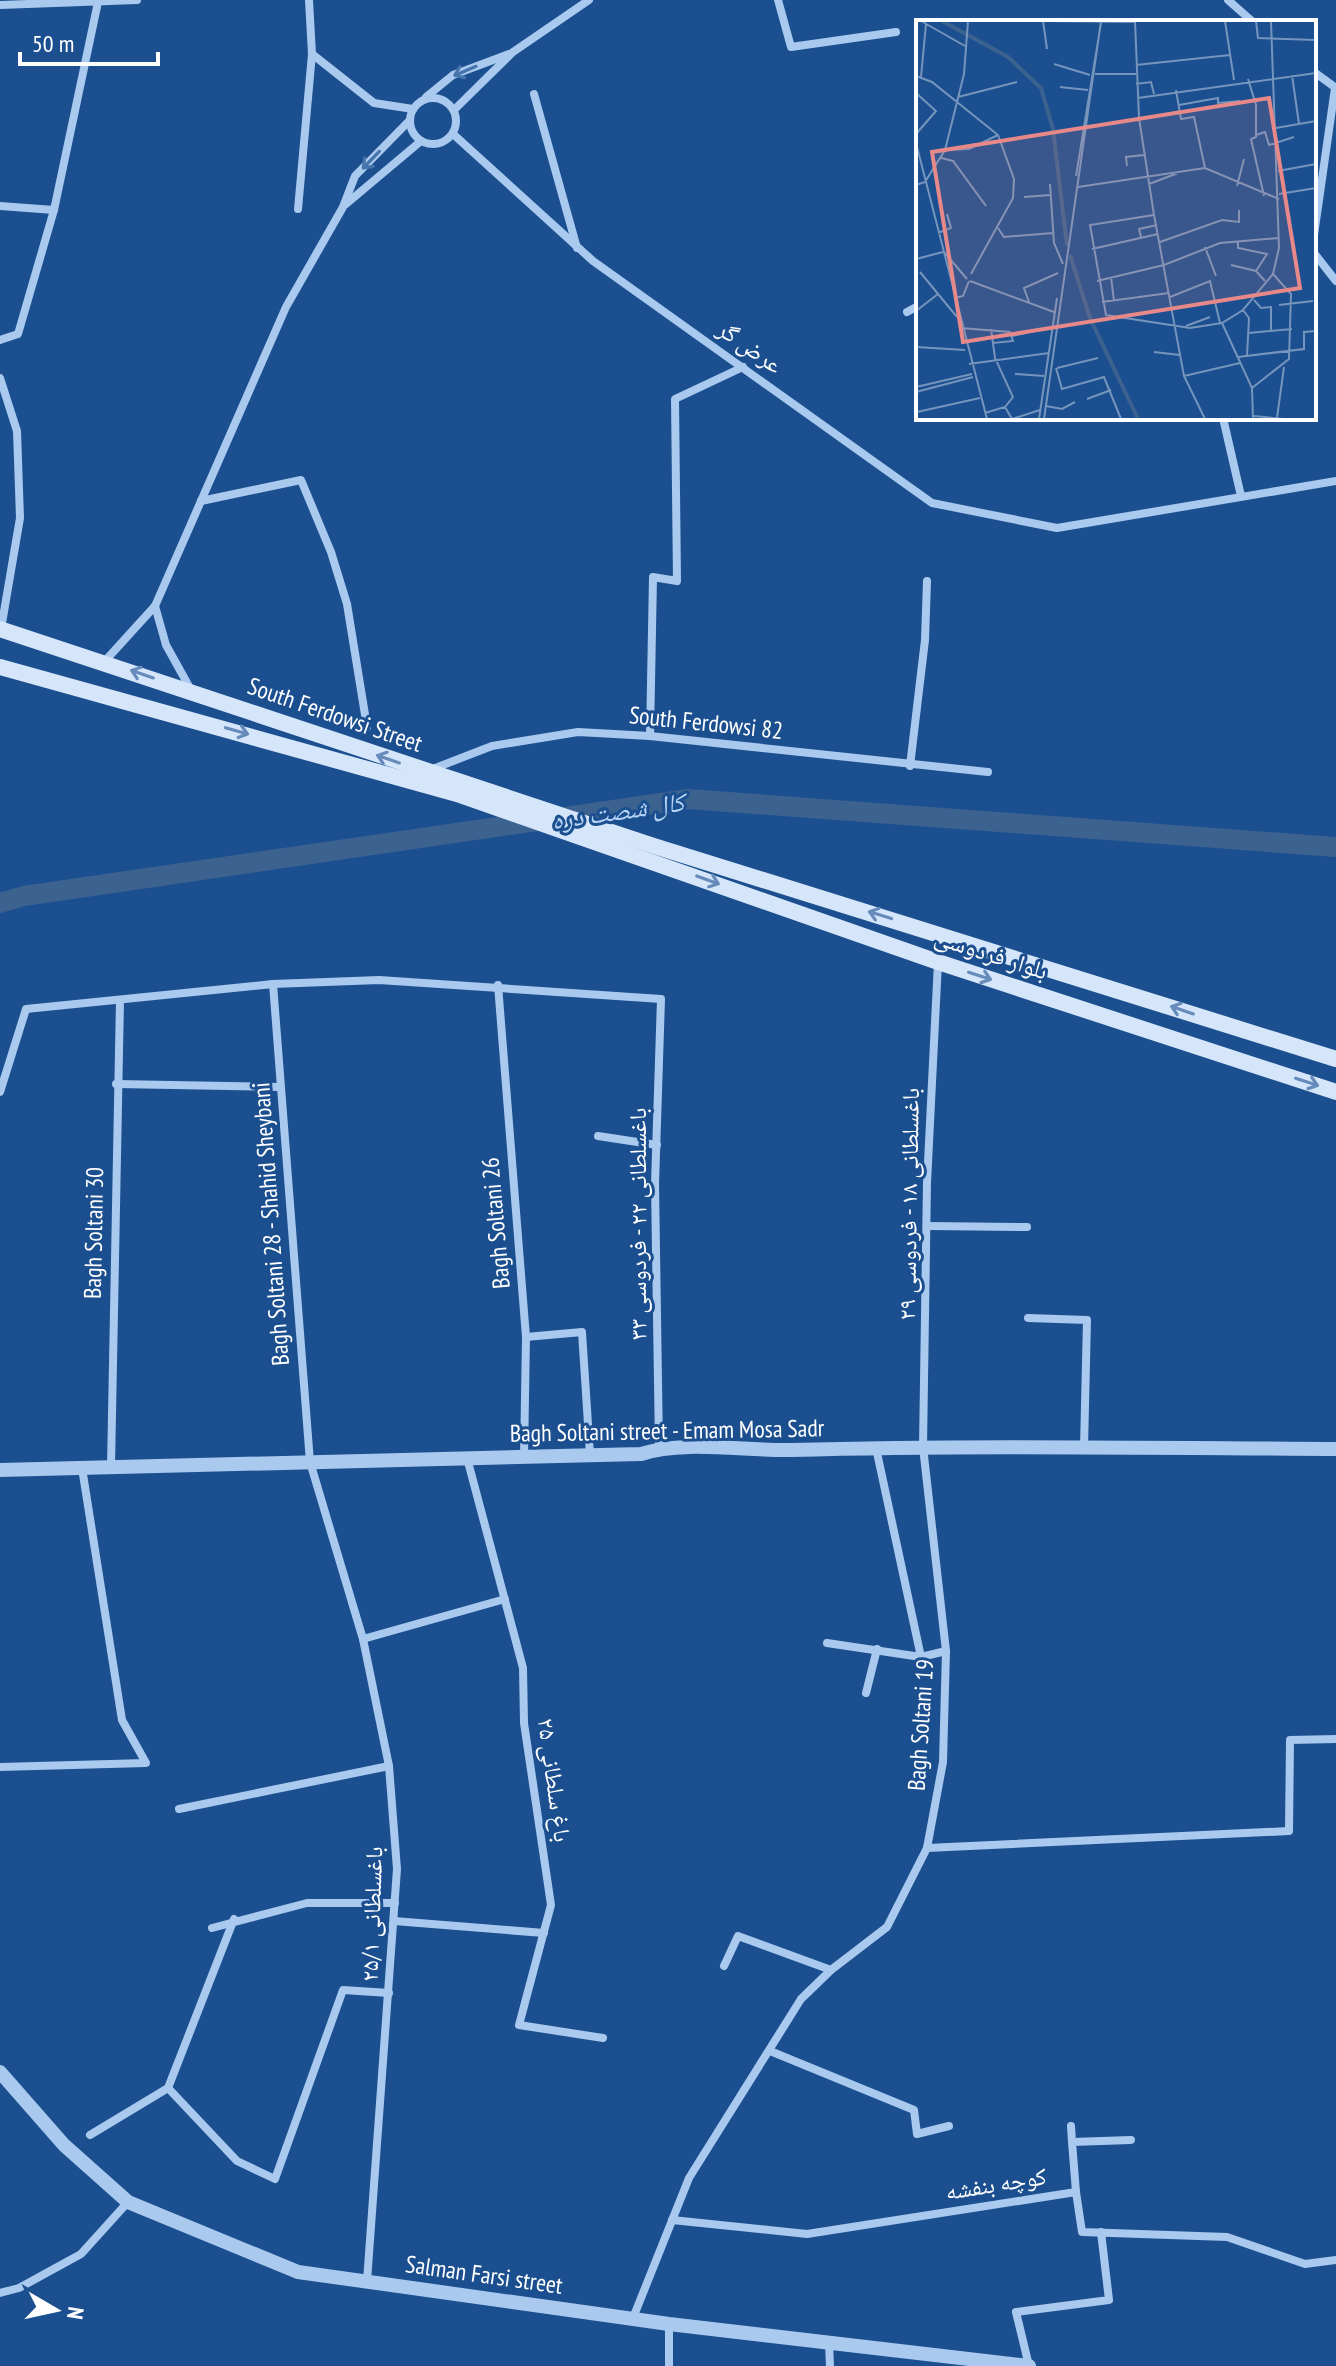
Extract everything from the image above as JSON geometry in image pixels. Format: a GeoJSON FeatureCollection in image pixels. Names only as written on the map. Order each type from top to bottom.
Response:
{"type":"FeatureCollection","features":[{"type":"Feature","properties":{"kind":"main road","name":"South Ferdowsi Street"},"geometry":{"type":"LineString","coordinates":[[1,629],[105,661],[425,771],[459,789],[634,854]]}},
{"type":"Feature","properties":{"kind":"main road","name":"South Ferdowsi Street"},"geometry":{"type":"LineString","coordinates":[[0,667],[459,789],[654,846]]}},
{"type":"Feature","properties":{"kind":"main road","name":"بلوار فردوسی"},"geometry":{"type":"LineString","coordinates":[[654,846],[1336,1059]]}},
{"type":"Feature","properties":{"kind":"main road","name":"بلوار فردوسی"},"geometry":{"type":"LineString","coordinates":[[634,854],[938,962],[1336,1092]]}},
{"type":"Feature","properties":{"kind":"main road"},"geometry":{"type":"LineString","coordinates":[[1211,1049],[1221,1037],[1218,1022]]}},
{"type":"Feature","properties":{"kind":"main road"},"geometry":{"type":"LineString","coordinates":[[1265,1068],[1263,1051],[1276,1040]]}},
{"type":"Feature","properties":{"kind":"street"},"geometry":{"type":"LineString","coordinates":[[0,5],[137,0]]}},
{"type":"Feature","properties":{"kind":"street"},"geometry":{"type":"LineString","coordinates":[[298,209],[312,54],[309,0]]}},
{"type":"Feature","properties":{"kind":"street"},"geometry":{"type":"LineString","coordinates":[[454,110],[513,52],[589,0]]}},
{"type":"Feature","properties":{"kind":"street"},"geometry":{"type":"LineString","coordinates":[[778,0],[791,47],[896,32]]}},
{"type":"Feature","properties":{"kind":"street"},"geometry":{"type":"LineString","coordinates":[[1228,0],[1251,20]]}},
{"type":"Feature","properties":{"kind":"street"},"geometry":{"type":"LineString","coordinates":[[0,340],[18,334],[54,210],[98,2]]}},
{"type":"Feature","properties":{"kind":"street"},"geometry":{"type":"LineString","coordinates":[[422,100],[434,98],[445,101],[454,110],[456,122],[453,134],[444,142],[432,145],[421,141],[412,132],[410,120],[413,109],[422,100],[453,75],[513,52]]}},
{"type":"Feature","properties":{"kind":"street"},"geometry":{"type":"LineString","coordinates":[[312,54],[374,103],[413,109]]}},
{"type":"Feature","properties":{"kind":"street"},"geometry":{"type":"LineString","coordinates":[[1316,74],[1335,88],[1316,221]]}},
{"type":"Feature","properties":{"kind":"street"},"geometry":{"type":"LineString","coordinates":[[534,94],[578,249]]}},
{"type":"Feature","properties":{"kind":"street"},"geometry":{"type":"LineString","coordinates":[[105,661],[155,606],[286,307],[343,207],[355,176],[410,120]]}},
{"type":"Feature","properties":{"kind":"street","name":"عرض گر"},"geometry":{"type":"LineString","coordinates":[[453,134],[578,249],[932,503],[1057,528],[1241,496]]}},
{"type":"Feature","properties":{"kind":"street"},"geometry":{"type":"LineString","coordinates":[[343,207],[421,141]]}},
{"type":"Feature","properties":{"kind":"street"},"geometry":{"type":"LineString","coordinates":[[0,206],[54,210]]}},
{"type":"Feature","properties":{"kind":"street"},"geometry":{"type":"LineString","coordinates":[[1316,256],[1336,281]]}},
{"type":"Feature","properties":{"kind":"street"},"geometry":{"type":"LineString","coordinates":[[907,312],[916,307]]}},
{"type":"Feature","properties":{"kind":"street"},"geometry":{"type":"LineString","coordinates":[[650,736],[653,577],[677,581],[675,399],[743,367]]}},
{"type":"Feature","properties":{"kind":"street"},"geometry":{"type":"LineString","coordinates":[[0,378],[17,431],[20,518],[1,629]]}},
{"type":"Feature","properties":{"kind":"street"},"geometry":{"type":"LineString","coordinates":[[1223,420],[1241,496],[1336,481]]}},
{"type":"Feature","properties":{"kind":"street"},"geometry":{"type":"LineString","coordinates":[[201,501],[301,480],[331,552],[347,604],[367,727]]}},
{"type":"Feature","properties":{"kind":"street"},"geometry":{"type":"LineString","coordinates":[[910,766],[925,640],[927,581]]}},
{"type":"Feature","properties":{"kind":"street"},"geometry":{"type":"LineString","coordinates":[[155,606],[166,645],[192,692]]}},
{"type":"Feature","properties":{"kind":"street","name":"South Ferdowsi 82"},"geometry":{"type":"LineString","coordinates":[[425,771],[492,746],[578,732],[650,736],[988,772]]}},
{"type":"Feature","properties":{"kind":"street","name":"باغسلطانی ۱۸ - فردوسی ۲۹"},"geometry":{"type":"LineString","coordinates":[[923,1447],[938,962]]}},
{"type":"Feature","properties":{"kind":"street"},"geometry":{"type":"LineString","coordinates":[[0,1092],[26,1009],[273,984],[379,980],[498,985]]}},
{"type":"Feature","properties":{"kind":"street","name":"Bagh Soltani 28 - Shahid Sheybani"},"geometry":{"type":"LineString","coordinates":[[273,984],[310,1462]]}},
{"type":"Feature","properties":{"kind":"street","name":"باغسلطانی ۲۲ - فردوسی ۳۳"},"geometry":{"type":"LineString","coordinates":[[498,985],[661,999],[657,1145],[659,1448]]}},
{"type":"Feature","properties":{"kind":"street","name":"Bagh Soltani 26"},"geometry":{"type":"LineString","coordinates":[[498,985],[526,1337],[524,1457]]}},
{"type":"Feature","properties":{"kind":"street","name":"Bagh Soltani 30"},"geometry":{"type":"LineString","coordinates":[[111,1467],[120,1000]]}},
{"type":"Feature","properties":{"kind":"street"},"geometry":{"type":"LineString","coordinates":[[116,1084],[280,1087]]}},
{"type":"Feature","properties":{"kind":"street"},"geometry":{"type":"LineString","coordinates":[[598,1136],[657,1145]]}},
{"type":"Feature","properties":{"kind":"street"},"geometry":{"type":"LineString","coordinates":[[928,1226],[1027,1227]]}},
{"type":"Feature","properties":{"kind":"street"},"geometry":{"type":"LineString","coordinates":[[1028,1318],[1087,1320],[1084,1448]]}},
{"type":"Feature","properties":{"kind":"street"},"geometry":{"type":"LineString","coordinates":[[526,1337],[582,1332],[590,1455]]}},
{"type":"Feature","properties":{"kind":"street","name":"Bagh Soltani street - Emam Mosa Sadr"},"geometry":{"type":"LineString","coordinates":[[0,1470],[641,1454],[659,1448],[752,1451],[923,1447],[1336,1449]]}},
{"type":"Feature","properties":{"kind":"street","name":"Bagh Soltani 19"},"geometry":{"type":"LineString","coordinates":[[633,2318],[689,2178],[801,1999],[831,1970],[887,1927],[927,1848],[943,1762],[946,1651],[923,1447]]}},
{"type":"Feature","properties":{"kind":"street"},"geometry":{"type":"LineString","coordinates":[[876,1448],[921,1657]]}},
{"type":"Feature","properties":{"kind":"street","name":"باغ سلطانی ۲۵"},"geometry":{"type":"LineString","coordinates":[[467,1458],[523,1668],[524,1723],[551,1905],[519,2025],[603,2038]]}},
{"type":"Feature","properties":{"kind":"street","name":"باغسلطانی ۲۵/۱"},"geometry":{"type":"LineString","coordinates":[[310,1462],[363,1639],[389,1766],[397,1869],[367,2281]]}},
{"type":"Feature","properties":{"kind":"street"},"geometry":{"type":"LineString","coordinates":[[0,1767],[146,1763],[122,1720],[82,1468]]}},
{"type":"Feature","properties":{"kind":"street"},"geometry":{"type":"LineString","coordinates":[[363,1639],[505,1599]]}},
{"type":"Feature","properties":{"kind":"street"},"geometry":{"type":"LineString","coordinates":[[827,1643],[921,1657],[946,1651]]}},
{"type":"Feature","properties":{"kind":"street"},"geometry":{"type":"LineString","coordinates":[[866,1693],[877,1649]]}},
{"type":"Feature","properties":{"kind":"street"},"geometry":{"type":"LineString","coordinates":[[927,1848],[1289,1831],[1290,1740],[1336,1739]]}},
{"type":"Feature","properties":{"kind":"street"},"geometry":{"type":"LineString","coordinates":[[179,1809],[389,1766]]}},
{"type":"Feature","properties":{"kind":"street"},"geometry":{"type":"LineString","coordinates":[[212,1928],[234,1919],[307,1903],[395,1903]]}},
{"type":"Feature","properties":{"kind":"street"},"geometry":{"type":"LineString","coordinates":[[90,2135],[168,2088],[234,1919]]}},
{"type":"Feature","properties":{"kind":"street"},"geometry":{"type":"LineString","coordinates":[[394,1921],[544,1933]]}},
{"type":"Feature","properties":{"kind":"street"},"geometry":{"type":"LineString","coordinates":[[724,1966],[738,1936],[831,1970]]}},
{"type":"Feature","properties":{"kind":"street"},"geometry":{"type":"LineString","coordinates":[[168,2088],[237,2161],[275,2179],[343,1990],[389,1993]]}},
{"type":"Feature","properties":{"kind":"street"},"geometry":{"type":"LineString","coordinates":[[770,2051],[914,2110],[917,2134],[949,2126]]}},
{"type":"Feature","properties":{"kind":"street","name":"Salman Farsi street"},"geometry":{"type":"LineString","coordinates":[[0,2072],[64,2145],[128,2202],[298,2272],[669,2324],[1029,2366]]}},
{"type":"Feature","properties":{"kind":"street"},"geometry":{"type":"LineString","coordinates":[[1071,2126],[1076,2192]]}},
{"type":"Feature","properties":{"kind":"street"},"geometry":{"type":"LineString","coordinates":[[1072,2142],[1131,2140]]}},
{"type":"Feature","properties":{"kind":"street","name":"کوچه بنفشه"},"geometry":{"type":"LineString","coordinates":[[672,2220],[807,2234],[1076,2192],[1082,2232],[1101,2232]]}},
{"type":"Feature","properties":{"kind":"street"},"geometry":{"type":"LineString","coordinates":[[0,2293],[19,2288],[81,2254],[128,2202]]}},
{"type":"Feature","properties":{"kind":"street"},"geometry":{"type":"LineString","coordinates":[[1029,2366],[1016,2312],[1109,2300],[1101,2232],[1227,2237],[1305,2264],[1336,2260]]}},
{"type":"Feature","properties":{"kind":"street"},"geometry":{"type":"LineString","coordinates":[[669,2324],[669,2366]]}},
{"type":"Feature","properties":{"kind":"street"},"geometry":{"type":"LineString","coordinates":[[829,2343],[830,2366]]}},
{"type":"Feature","properties":{"kind":"waterway","name":"کال شصت دره"},"geometry":{"type":"LineString","coordinates":[[0,903],[24,896],[688,799],[1336,847]]}}]}
